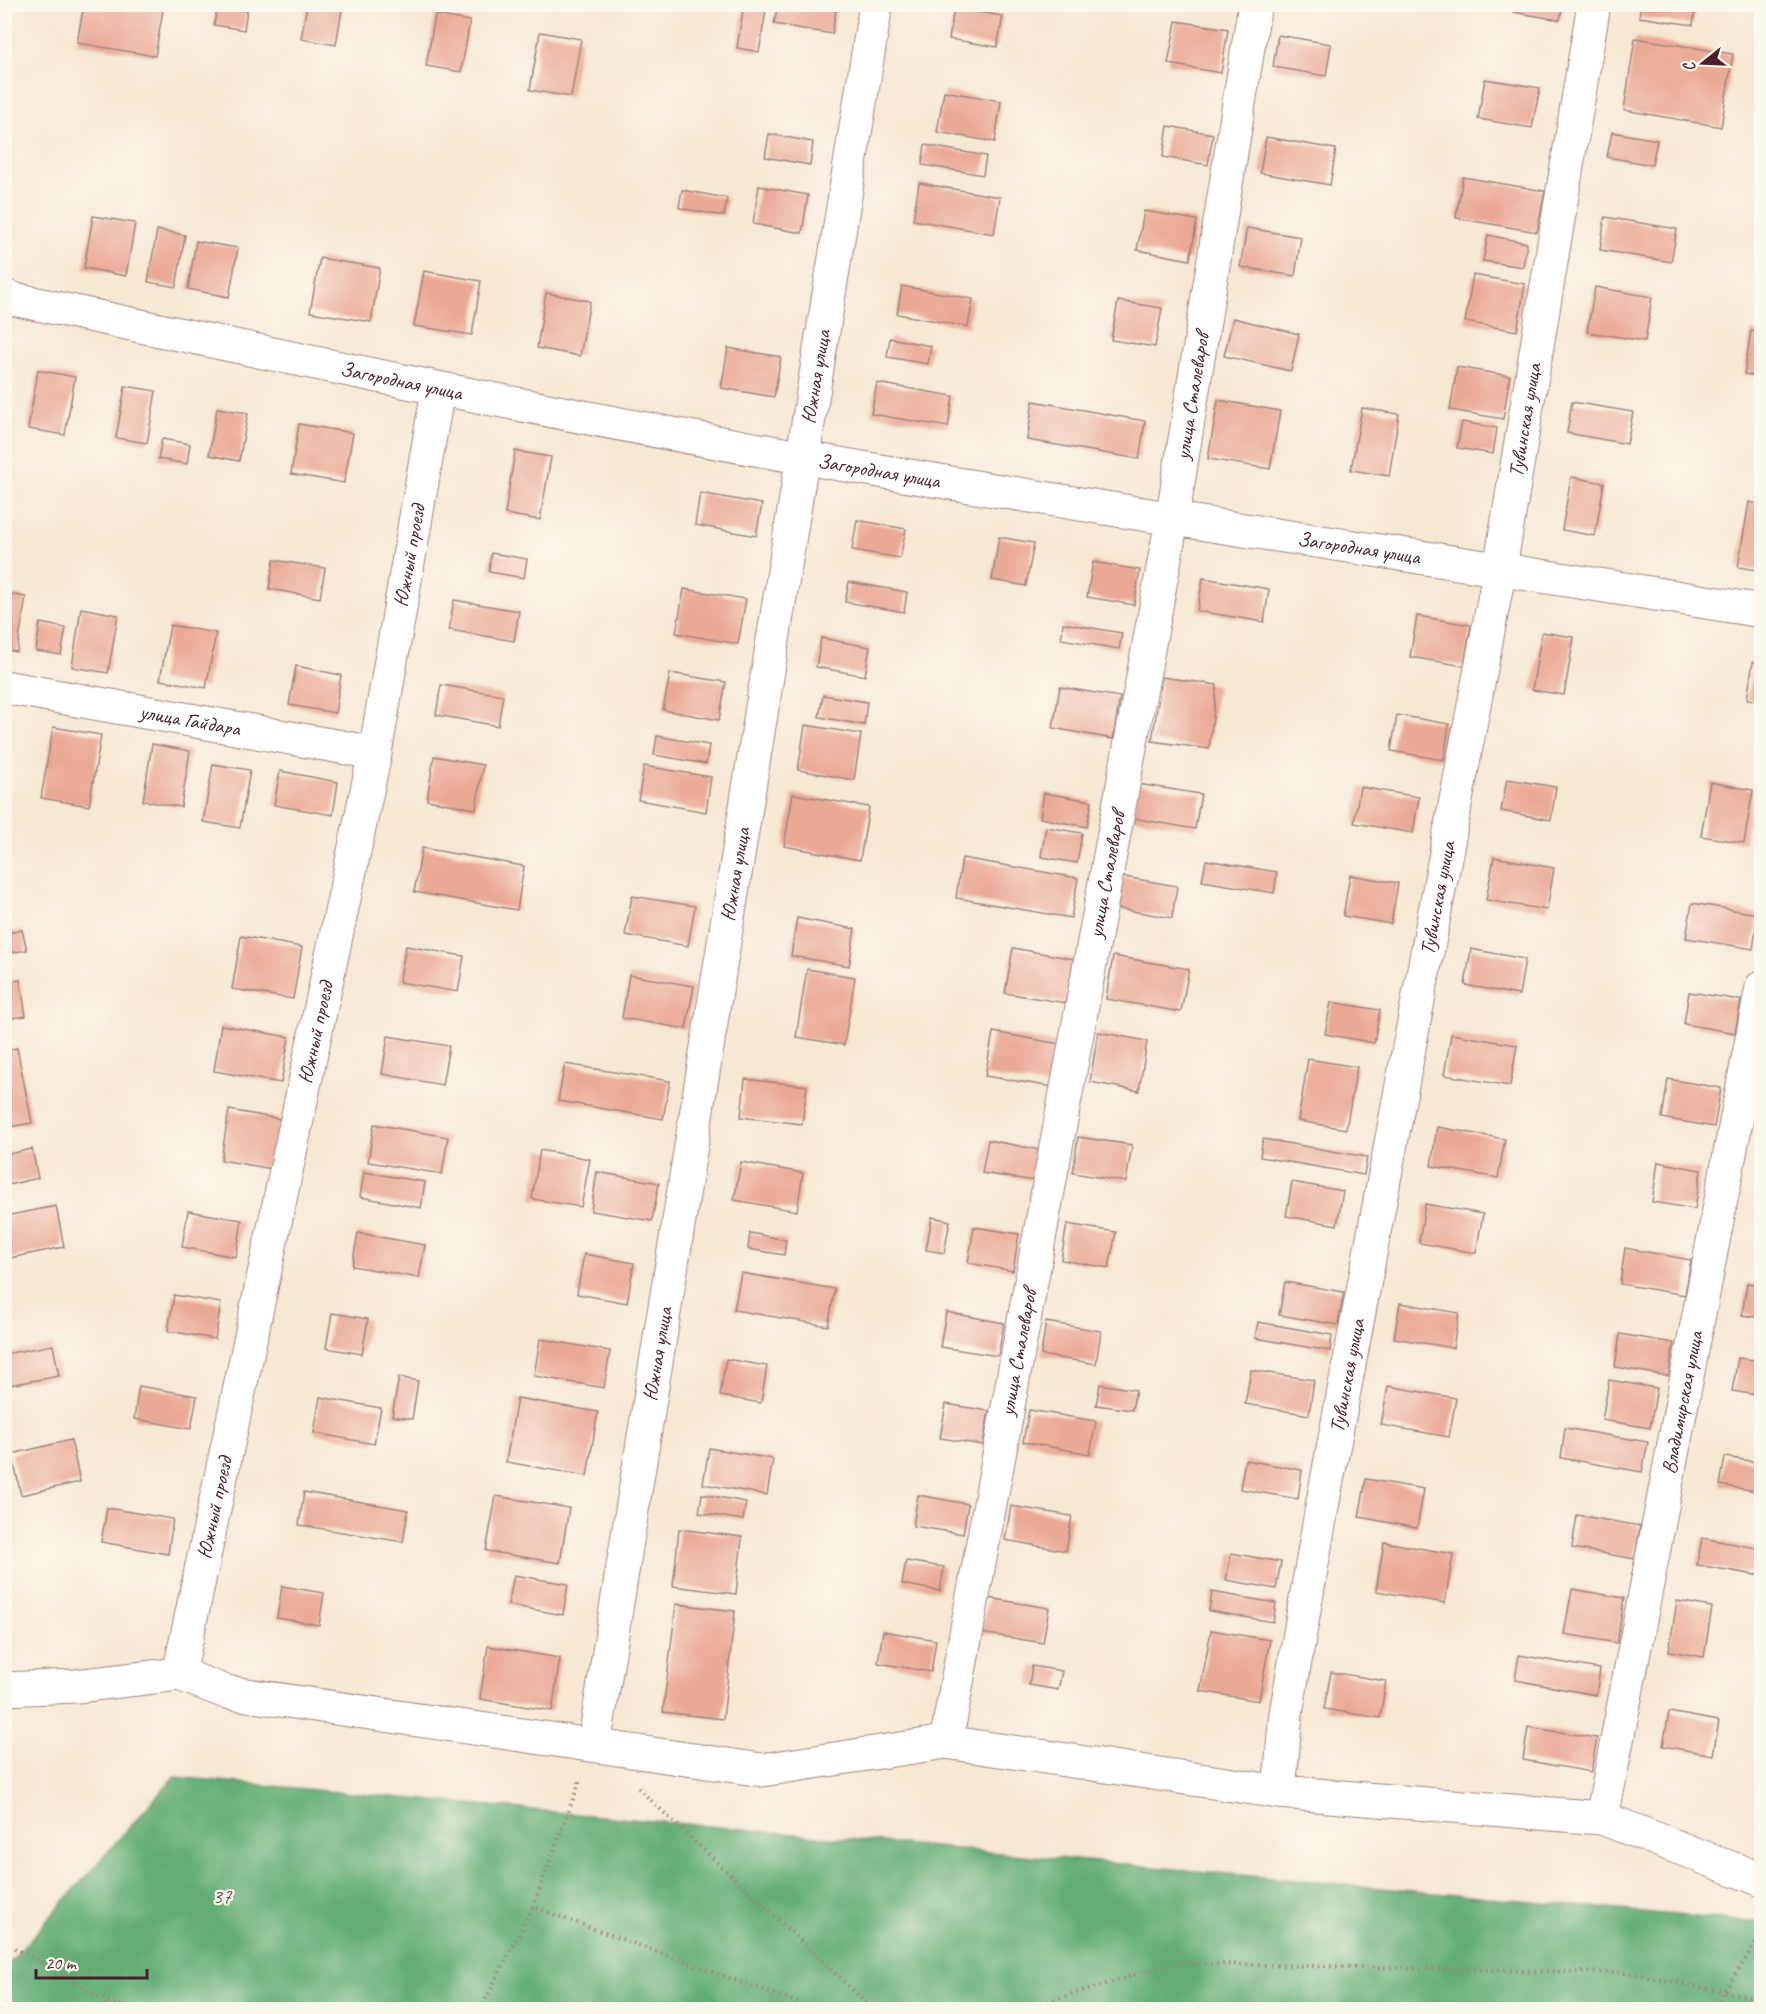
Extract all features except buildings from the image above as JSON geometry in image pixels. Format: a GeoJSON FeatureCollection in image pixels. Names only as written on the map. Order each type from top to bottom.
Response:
{"type":"FeatureCollection","features":[{"type":"Feature","properties":{"kind":"street","name":"Южная улица"},"geometry":{"type":"LineString","coordinates":[[594,1745],[876,4]]}},
{"type":"Feature","properties":{"kind":"street","name":"улица Сталеваров"},"geometry":{"type":"LineString","coordinates":[[946,1742],[1172,520],[1255,4]]}},
{"type":"Feature","properties":{"kind":"street","name":"Тувинская улица"},"geometry":{"type":"LineString","coordinates":[[1279,1792],[1286,1713],[1320,1519],[1500,568],[1594,4]]}},
{"type":"Feature","properties":{"kind":"street","name":"Загородная улица"},"geometry":{"type":"LineString","coordinates":[[4,297],[438,390],[802,458],[1172,520],[1500,568],[1761,611]]}},
{"type":"Feature","properties":{"kind":"street","name":"Южный проезд"},"geometry":{"type":"LineString","coordinates":[[179,1674],[375,753],[438,390]]}},
{"type":"Feature","properties":{"kind":"street","name":"улица Гайдара"},"geometry":{"type":"LineString","coordinates":[[4,687],[375,753]]}},
{"type":"Feature","properties":{"kind":"street","name":"Владимирская улица"},"geometry":{"type":"LineString","coordinates":[[1602,1818],[1761,987]]}},
{"type":"Feature","properties":{"kind":"street"},"geometry":{"type":"LineString","coordinates":[[4,1689],[76,1686],[179,1674],[226,1692],[762,1770],[946,1742],[1279,1792],[1602,1818],[1761,1880]]}},
{"type":"Feature","properties":{"kind":"path"},"geometry":{"type":"LineString","coordinates":[[480,2010],[533,1907],[594,1745]]}},
{"type":"Feature","properties":{"kind":"path"},"geometry":{"type":"LineString","coordinates":[[632,1783],[874,2010]]}},
{"type":"Feature","properties":{"kind":"path"},"geometry":{"type":"LineString","coordinates":[[533,1907],[818,2010]]}},
{"type":"Feature","properties":{"kind":"path"},"geometry":{"type":"LineString","coordinates":[[1712,2010],[1761,1934]]}},
{"type":"Feature","properties":{"kind":"path"},"geometry":{"type":"LineString","coordinates":[[4,1942],[110,2002],[134,2010]]}},
{"type":"Feature","properties":{"kind":"path"},"geometry":{"type":"LineString","coordinates":[[1019,2010],[1175,1963],[1629,1973],[1761,1999]]}},
{"type":"Feature","properties":{"kind":"path"},"geometry":{"type":"LineString","coordinates":[[102,2010],[110,2002]]}},
{"type":"Feature","properties":{"kind":"green space","name":"37"},"geometry":{"type":"Polygon","coordinates":[[[174,1777],[1761,1923],[1761,2009],[5,2009],[5,1968],[174,1777]]]}}]}
